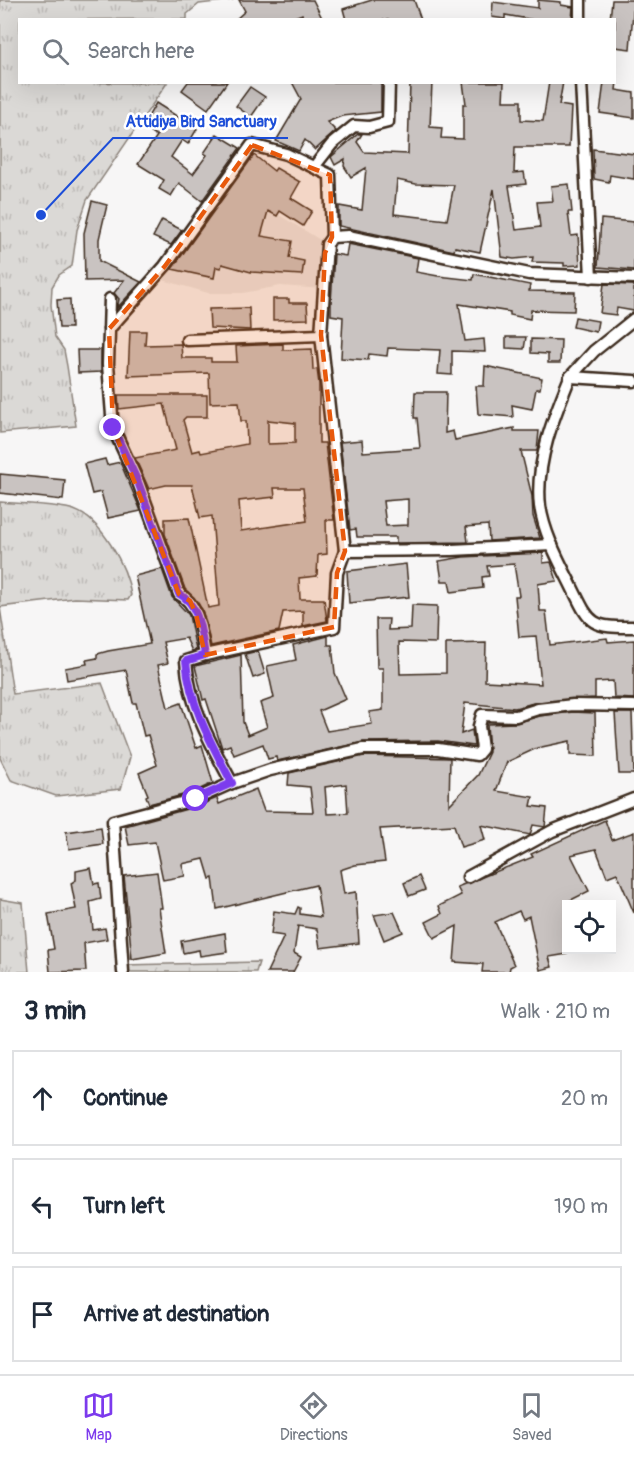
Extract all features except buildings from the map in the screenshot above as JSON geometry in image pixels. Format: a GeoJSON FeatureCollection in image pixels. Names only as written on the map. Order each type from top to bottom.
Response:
{"type":"FeatureCollection","features":[{"type":"Feature","properties":{"kind":"street"},"geometry":{"type":"LineString","coordinates":[[579,18],[580,0]]}},
{"type":"Feature","properties":{"kind":"street"},"geometry":{"type":"LineString","coordinates":[[314,167],[332,144],[354,126],[369,127],[388,122],[389,84]]}},
{"type":"Feature","properties":{"kind":"street"},"geometry":{"type":"LineString","coordinates":[[581,84],[591,277]]}},
{"type":"Feature","properties":{"kind":"street"},"geometry":{"type":"LineString","coordinates":[[109,329],[165,266],[252,145],[286,154],[330,175],[332,237],[326,253],[321,335],[345,551],[337,573],[334,627],[186,661],[190,692],[201,723],[232,783]]}},
{"type":"Feature","properties":{"kind":"street"},"geometry":{"type":"LineString","coordinates":[[332,237],[348,236],[529,274],[634,278]]}},
{"type":"Feature","properties":{"kind":"street"},"geometry":{"type":"LineString","coordinates":[[110,299],[109,387],[113,428],[138,482],[179,594],[190,601],[196,614],[205,655]]}},
{"type":"Feature","properties":{"kind":"street"},"geometry":{"type":"LineString","coordinates":[[634,319],[580,364],[570,377],[555,414],[540,482],[540,505],[552,545],[580,604],[597,625],[634,627]]}},
{"type":"Feature","properties":{"kind":"street"},"geometry":{"type":"LineString","coordinates":[[187,340],[321,335]]}},
{"type":"Feature","properties":{"kind":"street"},"geometry":{"type":"LineString","coordinates":[[570,377],[634,381]]}},
{"type":"Feature","properties":{"kind":"street"},"geometry":{"type":"LineString","coordinates":[[345,551],[452,550],[552,545]]}},
{"type":"Feature","properties":{"kind":"street"},"geometry":{"type":"LineString","coordinates":[[123,972],[113,821],[196,799],[270,770],[363,749],[438,749],[477,755],[482,749],[478,726],[482,715],[516,716],[537,709],[573,705],[634,706]]}},
{"type":"Feature","properties":{"kind":"street"},"geometry":{"type":"LineString","coordinates":[[468,877],[552,831],[634,799]]}},
{"type":"Feature","properties":{"kind":"highlighted area"},"geometry":{"type":"Polygon","coordinates":[[[252,145],[330,175],[332,237],[325,253],[321,335],[345,551],[337,573],[334,627],[205,655],[196,614],[190,601],[179,594],[113,428],[109,329],[165,266],[252,145]]]}},
{"type":"Feature","properties":{"kind":"shaded area"},"geometry":{"type":"Polygon","coordinates":[[[256,201],[327,244],[324,289],[280,286],[243,293],[208,293],[156,278],[206,209],[237,217],[256,201]]]}},
{"type":"Feature","properties":{"kind":"green space"},"geometry":{"type":"Polygon","coordinates":[[[0,0],[233,0],[199,4],[187,14],[187,18],[18,18],[18,84],[166,84],[87,200],[77,230],[72,266],[59,275],[52,287],[51,305],[55,337],[64,350],[76,426],[0,433],[0,0]]]}},
{"type":"Feature","properties":{"kind":"green space"},"geometry":{"type":"Polygon","coordinates":[[[0,502],[58,506],[84,515],[103,534],[119,558],[129,584],[131,595],[128,600],[75,598],[0,607],[0,502]]]}},
{"type":"Feature","properties":{"kind":"green space"},"geometry":{"type":"Polygon","coordinates":[[[0,607],[13,694],[102,683],[130,757],[121,789],[56,796],[11,780],[0,758],[0,607]]]}},
{"type":"Feature","properties":{"kind":"green space"},"geometry":{"type":"Polygon","coordinates":[[[0,899],[23,903],[29,972],[0,972],[0,899]]]}},
{"type":"Feature","properties":{"kind":"green space"},"geometry":{"type":"Polygon","coordinates":[[[259,962],[256,972],[123,972],[123,965],[259,962]]]}},
{"type":"Feature","properties":{"kind":"place","name":"Attidiya Bird Sanctuary"},"geometry":{"type":"Point","coordinates":[41,215]}},
{"type":"Feature","properties":{"kind":"route"},"geometry":{"type":"LineString","coordinates":[[113,428],[138,482],[179,594],[190,601],[199,625],[205,655],[186,661],[190,692],[201,723],[232,783],[196,799]]}}]}
